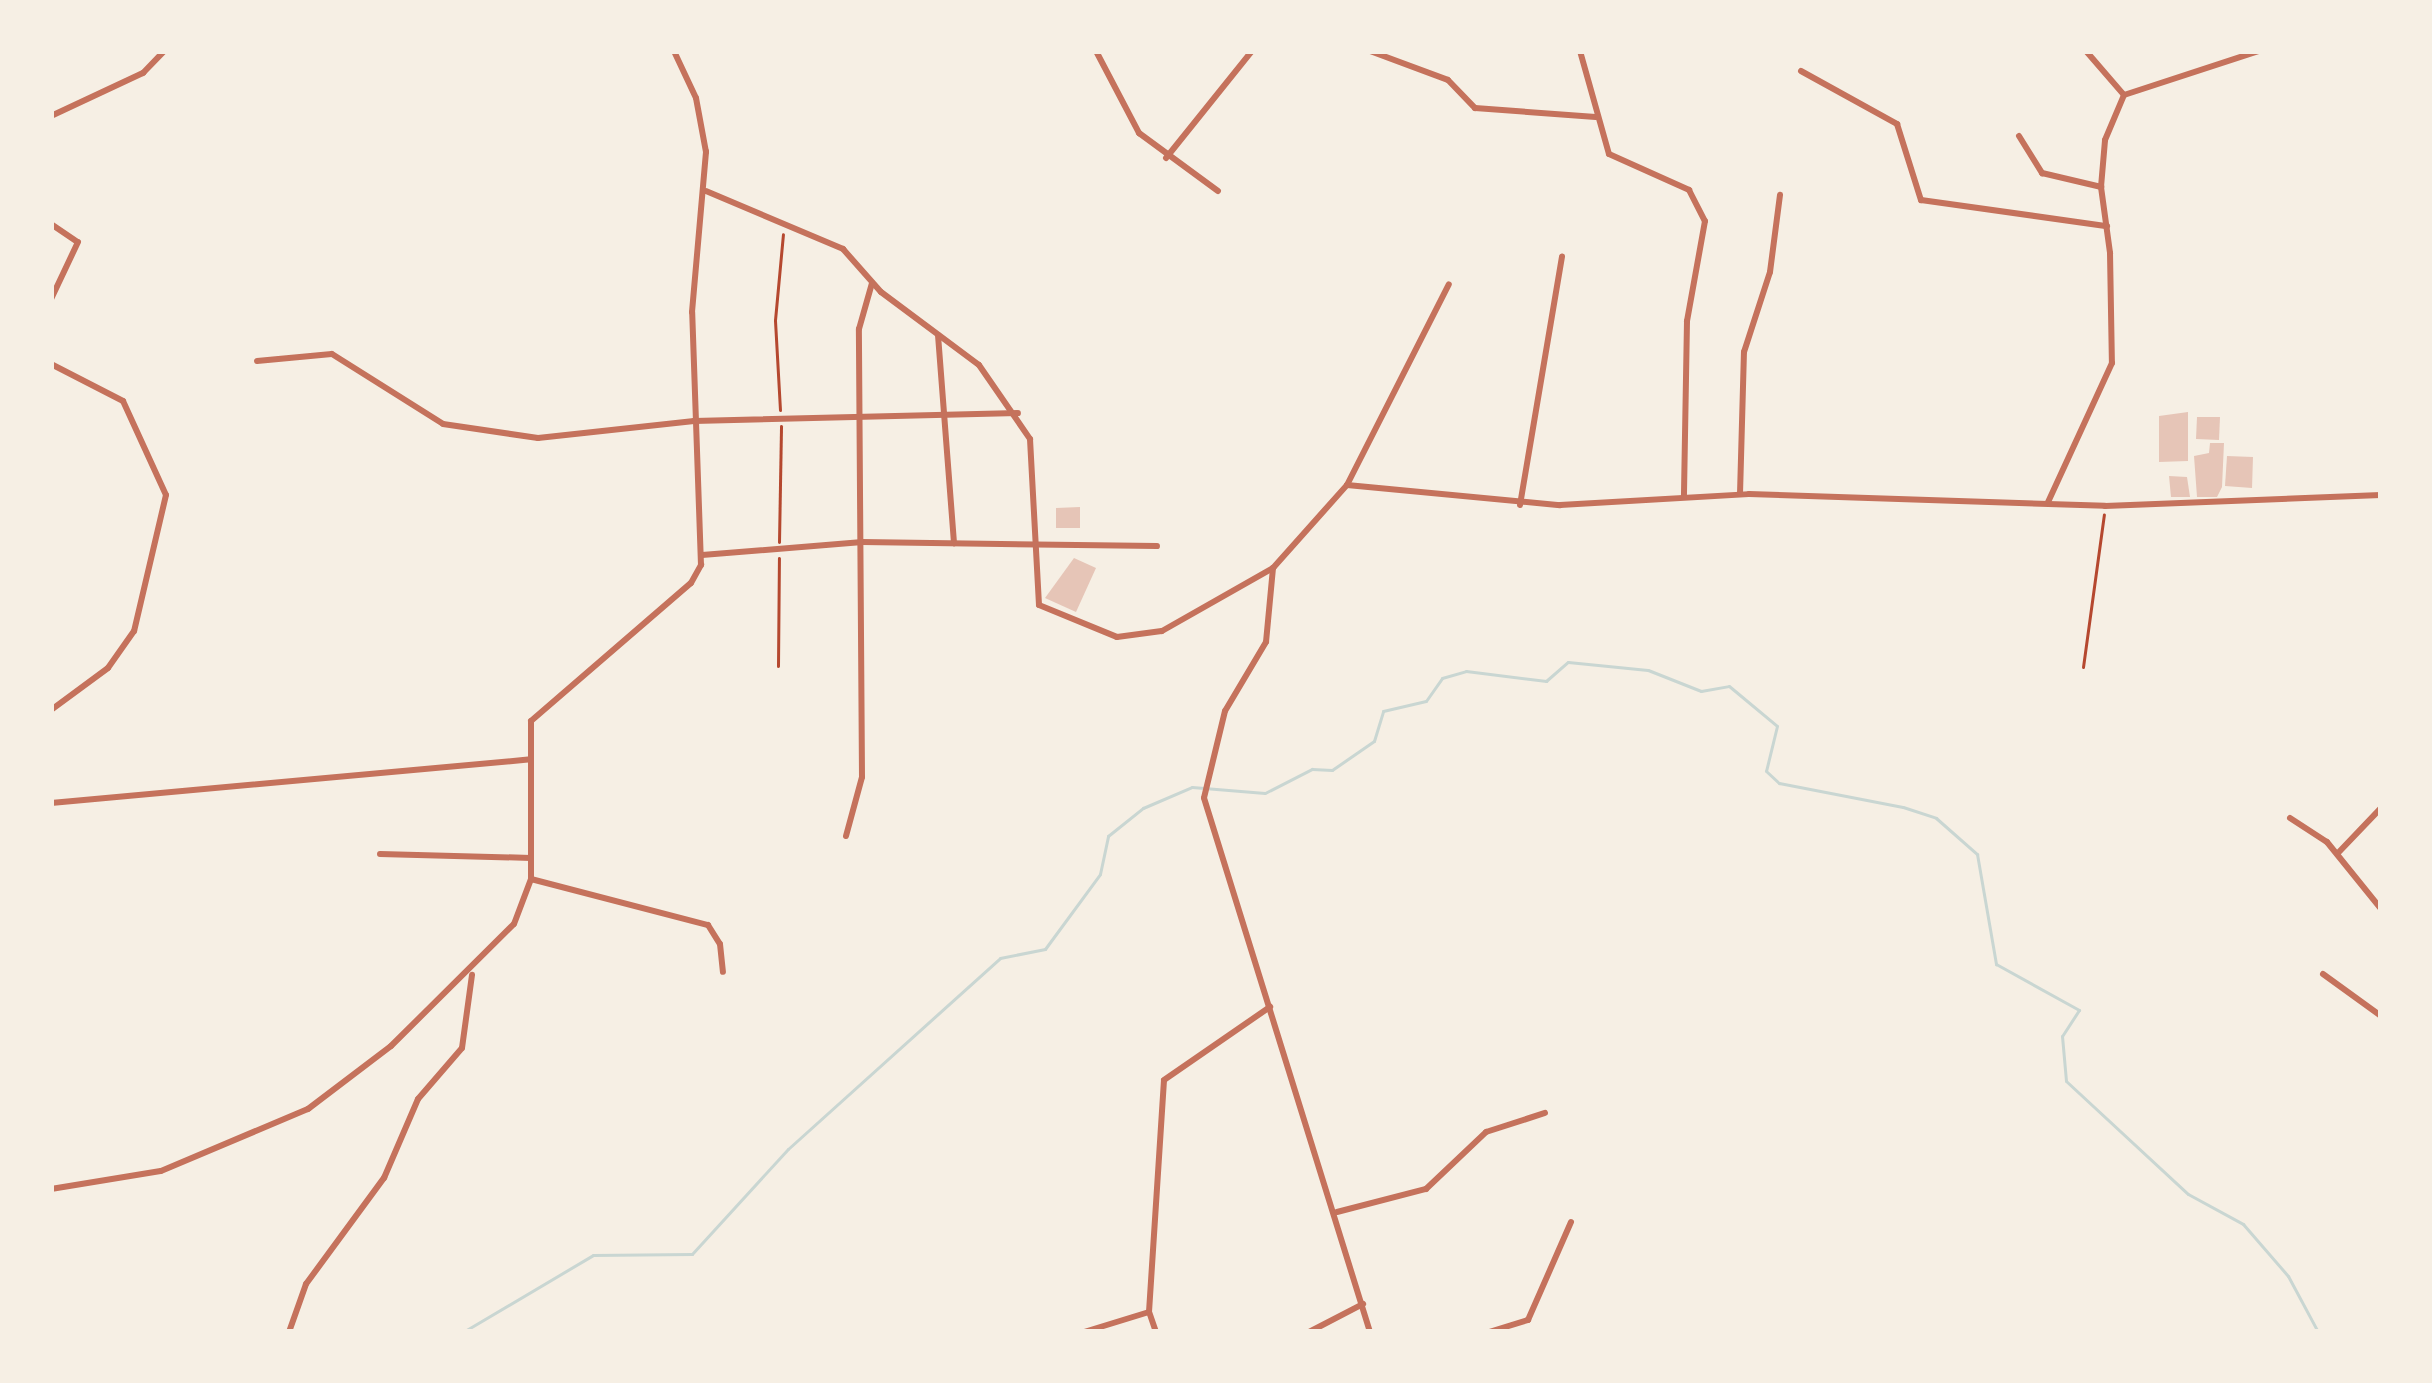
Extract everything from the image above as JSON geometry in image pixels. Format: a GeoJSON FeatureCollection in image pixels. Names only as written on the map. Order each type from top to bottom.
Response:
{"type":"FeatureCollection","features":[{"type":"Feature","properties":{"kind":"street"},"geometry":{"type":"LineString","coordinates":[[51,116],[143,73],[164,51]]}},
{"type":"Feature","properties":{"kind":"street"},"geometry":{"type":"LineString","coordinates":[[51,1189],[161,1171],[308,1109],[472,971],[514,924],[531,879],[528,760],[537,712],[691,583],[702,555],[694,421],[694,230],[706,191],[700,114],[674,51]]}},
{"type":"Feature","properties":{"kind":"street"},"geometry":{"type":"LineString","coordinates":[[1096,51],[1139,133],[1166,158],[1218,191]]}},
{"type":"Feature","properties":{"kind":"street"},"geometry":{"type":"LineString","coordinates":[[1166,158],[1252,51]]}},
{"type":"Feature","properties":{"kind":"street"},"geometry":{"type":"LineString","coordinates":[[1370,51],[1448,80],[1475,108],[1595,117]]}},
{"type":"Feature","properties":{"kind":"street"},"geometry":{"type":"LineString","coordinates":[[1580,51],[1609,154],[1689,190],[1705,221],[1687,321],[1684,497]]}},
{"type":"Feature","properties":{"kind":"street"},"geometry":{"type":"LineString","coordinates":[[2086,51],[2124,95]]}},
{"type":"Feature","properties":{"kind":"street"},"geometry":{"type":"LineString","coordinates":[[2048,502],[2112,363],[2101,187],[2105,140],[2124,95],[2259,51]]}},
{"type":"Feature","properties":{"kind":"street"},"geometry":{"type":"LineString","coordinates":[[1802,71],[1897,124],[1921,200],[2107,226]]}},
{"type":"Feature","properties":{"kind":"street"},"geometry":{"type":"LineString","coordinates":[[2019,136],[2042,172],[2101,187]]}},
{"type":"Feature","properties":{"kind":"street"},"geometry":{"type":"LineString","coordinates":[[706,191],[784,220],[843,249],[872,283],[979,365],[1018,413],[1033,455],[1039,605],[1117,637],[1162,631],[1274,568],[1347,485],[1449,284]]}},
{"type":"Feature","properties":{"kind":"street"},"geometry":{"type":"LineString","coordinates":[[1740,494],[1744,352],[1770,272],[1780,195]]}},
{"type":"Feature","properties":{"kind":"street"},"geometry":{"type":"LineString","coordinates":[[51,224],[78,242],[51,298]]}},
{"type":"Feature","properties":{"kind":"street"},"geometry":{"type":"LineString","coordinates":[[1520,505],[1562,257]]}},
{"type":"Feature","properties":{"kind":"street"},"geometry":{"type":"LineString","coordinates":[[846,836],[862,777],[865,422],[860,312],[872,283]]}},
{"type":"Feature","properties":{"kind":"street"},"geometry":{"type":"LineString","coordinates":[[938,335],[954,543]]}},
{"type":"Feature","properties":{"kind":"street"},"geometry":{"type":"LineString","coordinates":[[257,361],[332,354],[467,431],[566,438],[694,421],[865,422],[1018,413]]}},
{"type":"Feature","properties":{"kind":"street"},"geometry":{"type":"LineString","coordinates":[[51,364],[123,401],[166,495],[134,631],[108,668],[51,710]]}},
{"type":"Feature","properties":{"kind":"street"},"geometry":{"type":"LineString","coordinates":[[1347,485],[1520,505],[1740,494],[2105,506],[2381,495]]}},
{"type":"Feature","properties":{"kind":"street"},"geometry":{"type":"LineString","coordinates":[[702,555],[862,542],[1157,546]]}},
{"type":"Feature","properties":{"kind":"street"},"geometry":{"type":"LineString","coordinates":[[1274,568],[1266,642],[1226,711],[1203,783],[1204,797],[1270,1007],[1287,1081],[1337,1212],[1370,1332]]}},
{"type":"Feature","properties":{"kind":"street"},"geometry":{"type":"LineString","coordinates":[[51,802],[528,760]]}},
{"type":"Feature","properties":{"kind":"street"},"geometry":{"type":"LineString","coordinates":[[2337,853],[2381,808]]}},
{"type":"Feature","properties":{"kind":"street"},"geometry":{"type":"LineString","coordinates":[[2290,818],[2337,853],[2381,910]]}},
{"type":"Feature","properties":{"kind":"street"},"geometry":{"type":"LineString","coordinates":[[380,854],[531,858]]}},
{"type":"Feature","properties":{"kind":"street"},"geometry":{"type":"LineString","coordinates":[[531,879],[707,925],[720,944],[723,973]]}},
{"type":"Feature","properties":{"kind":"street"},"geometry":{"type":"LineString","coordinates":[[289,1332],[306,1284],[384,1178],[418,1099],[462,1048],[472,971]]}},
{"type":"Feature","properties":{"kind":"street"},"geometry":{"type":"LineString","coordinates":[[2323,974],[2381,1016]]}},
{"type":"Feature","properties":{"kind":"street"},"geometry":{"type":"LineString","coordinates":[[1156,1332],[1149,1312],[1164,1080],[1270,1007]]}},
{"type":"Feature","properties":{"kind":"street"},"geometry":{"type":"LineString","coordinates":[[1337,1212],[1426,1189],[1486,1132],[1545,1114]]}},
{"type":"Feature","properties":{"kind":"street"},"geometry":{"type":"LineString","coordinates":[[1489,1332],[1528,1320],[1571,1222]]}},
{"type":"Feature","properties":{"kind":"street"},"geometry":{"type":"LineString","coordinates":[[1309,1332],[1363,1304]]}},
{"type":"Feature","properties":{"kind":"street"},"geometry":{"type":"LineString","coordinates":[[1084,1332],[1149,1312]]}},
{"type":"Feature","properties":{"kind":"path"},"geometry":{"type":"LineString","coordinates":[[781,423],[775,320],[784,220]]}},
{"type":"Feature","properties":{"kind":"path"},"geometry":{"type":"LineString","coordinates":[[2084,668],[2105,506]]}},
{"type":"Feature","properties":{"kind":"building"},"geometry":{"type":"Polygon","coordinates":[[[2188,412],[2188,461],[2159,462],[2159,416],[2188,412]]]}},
{"type":"Feature","properties":{"kind":"building"},"geometry":{"type":"Polygon","coordinates":[[[2197,417],[2220,417],[2219,440],[2196,439],[2197,417]]]}},
{"type":"Feature","properties":{"kind":"building"},"geometry":{"type":"Polygon","coordinates":[[[2210,443],[2224,443],[2222,487],[2217,497],[2197,497],[2194,456],[2209,453],[2210,443]]]}},
{"type":"Feature","properties":{"kind":"building"},"geometry":{"type":"Polygon","coordinates":[[[2227,456],[2253,457],[2252,488],[2225,486],[2227,456]]]}},
{"type":"Feature","properties":{"kind":"building"},"geometry":{"type":"Polygon","coordinates":[[[2169,476],[2187,477],[2190,497],[2171,497],[2169,476]]]}},
{"type":"Feature","properties":{"kind":"building"},"geometry":{"type":"Polygon","coordinates":[[[1080,507],[1080,528],[1056,528],[1056,508],[1080,507]]]}},
{"type":"Feature","properties":{"kind":"building"},"geometry":{"type":"Polygon","coordinates":[[[1074,558],[1096,568],[1076,612],[1045,598],[1074,558]]]}},
{"type":"Feature","properties":{"kind":"waterway"},"geometry":{"type":"LineString","coordinates":[[463,1332],[593,1255],[692,1254],[788,1149],[1000,958],[1045,949],[1100,874],[1108,836],[1143,808],[1192,787],[1265,793],[1312,769],[1332,770],[1374,741],[1383,711],[1426,701],[1442,678],[1466,671],[1546,681],[1568,662],[1648,670],[1701,691],[1729,686],[1777,726],[1766,771],[1779,783],[1936,818],[1977,854],[1996,964],[2079,1010],[2062,1036],[2066,1081],[2188,1194],[2243,1224],[2288,1276],[2318,1332]]}}]}
